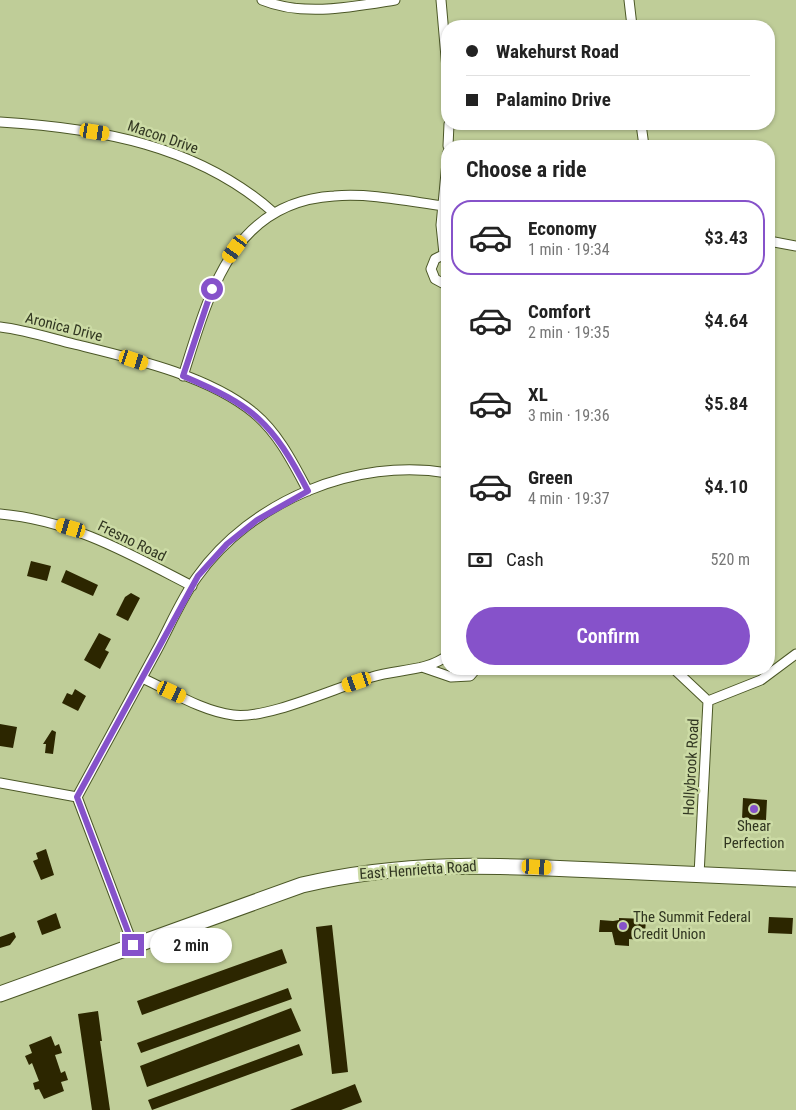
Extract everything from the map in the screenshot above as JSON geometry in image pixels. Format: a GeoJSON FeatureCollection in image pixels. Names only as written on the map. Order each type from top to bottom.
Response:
{"type":"FeatureCollection","features":[{"type":"Feature","properties":{"kind":"main road","name":"East Henrietta Road"},"geometry":{"type":"LineString","coordinates":[[0,994],[302,885],[345,875],[393,868],[497,865],[796,879]]}},
{"type":"Feature","properties":{"kind":"street"},"geometry":{"type":"LineString","coordinates":[[262,0],[271,4],[313,9],[395,0]]}},
{"type":"Feature","properties":{"kind":"street"},"geometry":{"type":"LineString","coordinates":[[441,0],[443,20]]}},
{"type":"Feature","properties":{"kind":"street"},"geometry":{"type":"LineString","coordinates":[[629,0],[631,20]]}},
{"type":"Feature","properties":{"kind":"street","name":"Macon Drive"},"geometry":{"type":"LineString","coordinates":[[0,122],[108,134],[170,152],[227,178],[253,194],[274,213]]}},
{"type":"Feature","properties":{"kind":"street"},"geometry":{"type":"LineString","coordinates":[[183,376],[212,289],[223,266],[247,236],[274,213],[305,200],[336,196],[375,197],[441,206]]}},
{"type":"Feature","properties":{"kind":"street"},"geometry":{"type":"LineString","coordinates":[[775,242],[796,246]]}},
{"type":"Feature","properties":{"kind":"street"},"geometry":{"type":"LineString","coordinates":[[441,256],[435,259],[431,269],[434,279],[441,282]]}},
{"type":"Feature","properties":{"kind":"street","name":"Aronica Drive"},"geometry":{"type":"LineString","coordinates":[[0,327],[117,355],[183,376],[229,396],[254,413],[286,451],[308,491]]}},
{"type":"Feature","properties":{"kind":"street"},"geometry":{"type":"LineString","coordinates":[[133,945],[77,797],[192,586],[227,544],[269,512],[308,491],[344,478],[371,473],[422,470],[441,472]]}},
{"type":"Feature","properties":{"kind":"street","name":"Fresno Road"},"geometry":{"type":"LineString","coordinates":[[0,514],[45,521],[84,533],[109,543],[192,586]]}},
{"type":"Feature","properties":{"kind":"street","name":"Hollybrook Road"},"geometry":{"type":"LineString","coordinates":[[775,670],[796,654]]}},
{"type":"Feature","properties":{"kind":"street"},"geometry":{"type":"LineString","coordinates":[[142,678],[202,706],[235,716],[272,710],[374,676],[422,667],[441,661]]}},
{"type":"Feature","properties":{"kind":"street"},"geometry":{"type":"LineString","coordinates":[[422,667],[441,674]]}},
{"type":"Feature","properties":{"kind":"street"},"geometry":{"type":"LineString","coordinates":[[445,675],[451,677],[471,675]]}},
{"type":"Feature","properties":{"kind":"street"},"geometry":{"type":"LineString","coordinates":[[680,675],[708,701]]}},
{"type":"Feature","properties":{"kind":"street","name":"Hollybrook Road"},"geometry":{"type":"LineString","coordinates":[[699,875],[708,701],[761,680],[768,675]]}},
{"type":"Feature","properties":{"kind":"street"},"geometry":{"type":"LineString","coordinates":[[0,783],[77,797]]}},
{"type":"Feature","properties":{"kind":"building"},"geometry":{"type":"Polygon","coordinates":[[[31,561],[51,566],[47,581],[27,576],[31,561]]]}},
{"type":"Feature","properties":{"kind":"building"},"geometry":{"type":"Polygon","coordinates":[[[66,570],[98,585],[93,596],[61,582],[66,570]]]}},
{"type":"Feature","properties":{"kind":"building"},"geometry":{"type":"Polygon","coordinates":[[[131,593],[140,598],[128,621],[116,615],[125,597],[131,593]]]}},
{"type":"Feature","properties":{"kind":"building"},"geometry":{"type":"Polygon","coordinates":[[[99,633],[111,639],[105,650],[109,652],[100,669],[84,660],[99,633]]]}},
{"type":"Feature","properties":{"kind":"building"},"geometry":{"type":"Polygon","coordinates":[[[75,689],[86,696],[78,711],[62,703],[67,693],[72,695],[75,689]]]}},
{"type":"Feature","properties":{"kind":"building"},"geometry":{"type":"Polygon","coordinates":[[[0,724],[17,727],[13,748],[0,746],[0,724]]]}},
{"type":"Feature","properties":{"kind":"building"},"geometry":{"type":"Polygon","coordinates":[[[52,730],[56,732],[53,754],[45,753],[46,744],[43,744],[52,730]]]}},
{"type":"Feature","properties":{"kind":"building","name":"Shear Perfection"},"geometry":{"type":"Polygon","coordinates":[[[743,798],[767,800],[766,820],[742,819],[743,798]]]}},
{"type":"Feature","properties":{"kind":"building"},"geometry":{"type":"Polygon","coordinates":[[[46,849],[54,875],[41,880],[33,861],[38,859],[36,853],[46,849]]]}},
{"type":"Feature","properties":{"kind":"building"},"geometry":{"type":"Polygon","coordinates":[[[56,913],[61,928],[42,935],[37,921],[56,913]]]}},
{"type":"Feature","properties":{"kind":"building"},"geometry":{"type":"Polygon","coordinates":[[[769,917],[793,918],[792,934],[768,933],[769,917]]]}},
{"type":"Feature","properties":{"kind":"building","name":"The Summit Federal Credit Union"},"geometry":{"type":"Polygon","coordinates":[[[619,918],[646,919],[645,934],[642,934],[642,940],[629,939],[629,946],[615,945],[612,932],[599,932],[600,920],[613,921],[619,920],[619,918]]]}},
{"type":"Feature","properties":{"kind":"building"},"geometry":{"type":"Polygon","coordinates":[[[332,925],[348,1072],[332,1074],[316,927],[332,925]]]}},
{"type":"Feature","properties":{"kind":"building"},"geometry":{"type":"Polygon","coordinates":[[[14,932],[16,937],[10,945],[0,948],[0,937],[14,932]]]}},
{"type":"Feature","properties":{"kind":"building"},"geometry":{"type":"Polygon","coordinates":[[[282,949],[287,963],[142,1015],[137,1001],[282,949]]]}},
{"type":"Feature","properties":{"kind":"building"},"geometry":{"type":"Polygon","coordinates":[[[288,988],[292,999],[141,1053],[137,1043],[288,988]]]}},
{"type":"Feature","properties":{"kind":"building"},"geometry":{"type":"Polygon","coordinates":[[[291,1008],[301,1031],[147,1087],[140,1066],[291,1008]]]}},
{"type":"Feature","properties":{"kind":"building"},"geometry":{"type":"Polygon","coordinates":[[[98,1011],[102,1041],[100,1041],[110,1110],[92,1110],[78,1014],[98,1011]]]}},
{"type":"Feature","properties":{"kind":"building"},"geometry":{"type":"Polygon","coordinates":[[[51,1036],[55,1046],[59,1044],[62,1053],[55,1055],[61,1073],[65,1071],[68,1080],[61,1082],[64,1091],[44,1099],[39,1089],[35,1090],[33,1083],[39,1081],[32,1063],[29,1065],[25,1056],[32,1053],[29,1045],[51,1036]]]}},
{"type":"Feature","properties":{"kind":"building"},"geometry":{"type":"Polygon","coordinates":[[[299,1044],[303,1055],[152,1110],[148,1100],[299,1044]]]}},
{"type":"Feature","properties":{"kind":"building"},"geometry":{"type":"Polygon","coordinates":[[[355,1084],[362,1102],[341,1110],[290,1110],[355,1084]]]}},
{"type":"Feature","properties":{"kind":"place","name":"Shear Perfection"},"geometry":{"type":"Point","coordinates":[754,809]}},
{"type":"Feature","properties":{"kind":"place","name":"The Summit Federal Credit Union"},"geometry":{"type":"Point","coordinates":[623,926]}},
{"type":"Feature","properties":{"kind":"route"},"geometry":{"type":"LineString","coordinates":[[133,945],[77,797],[198,576],[227,544],[257,520],[275,508],[308,491],[286,451],[264,422],[229,396],[183,376],[212,289]]}}]}
